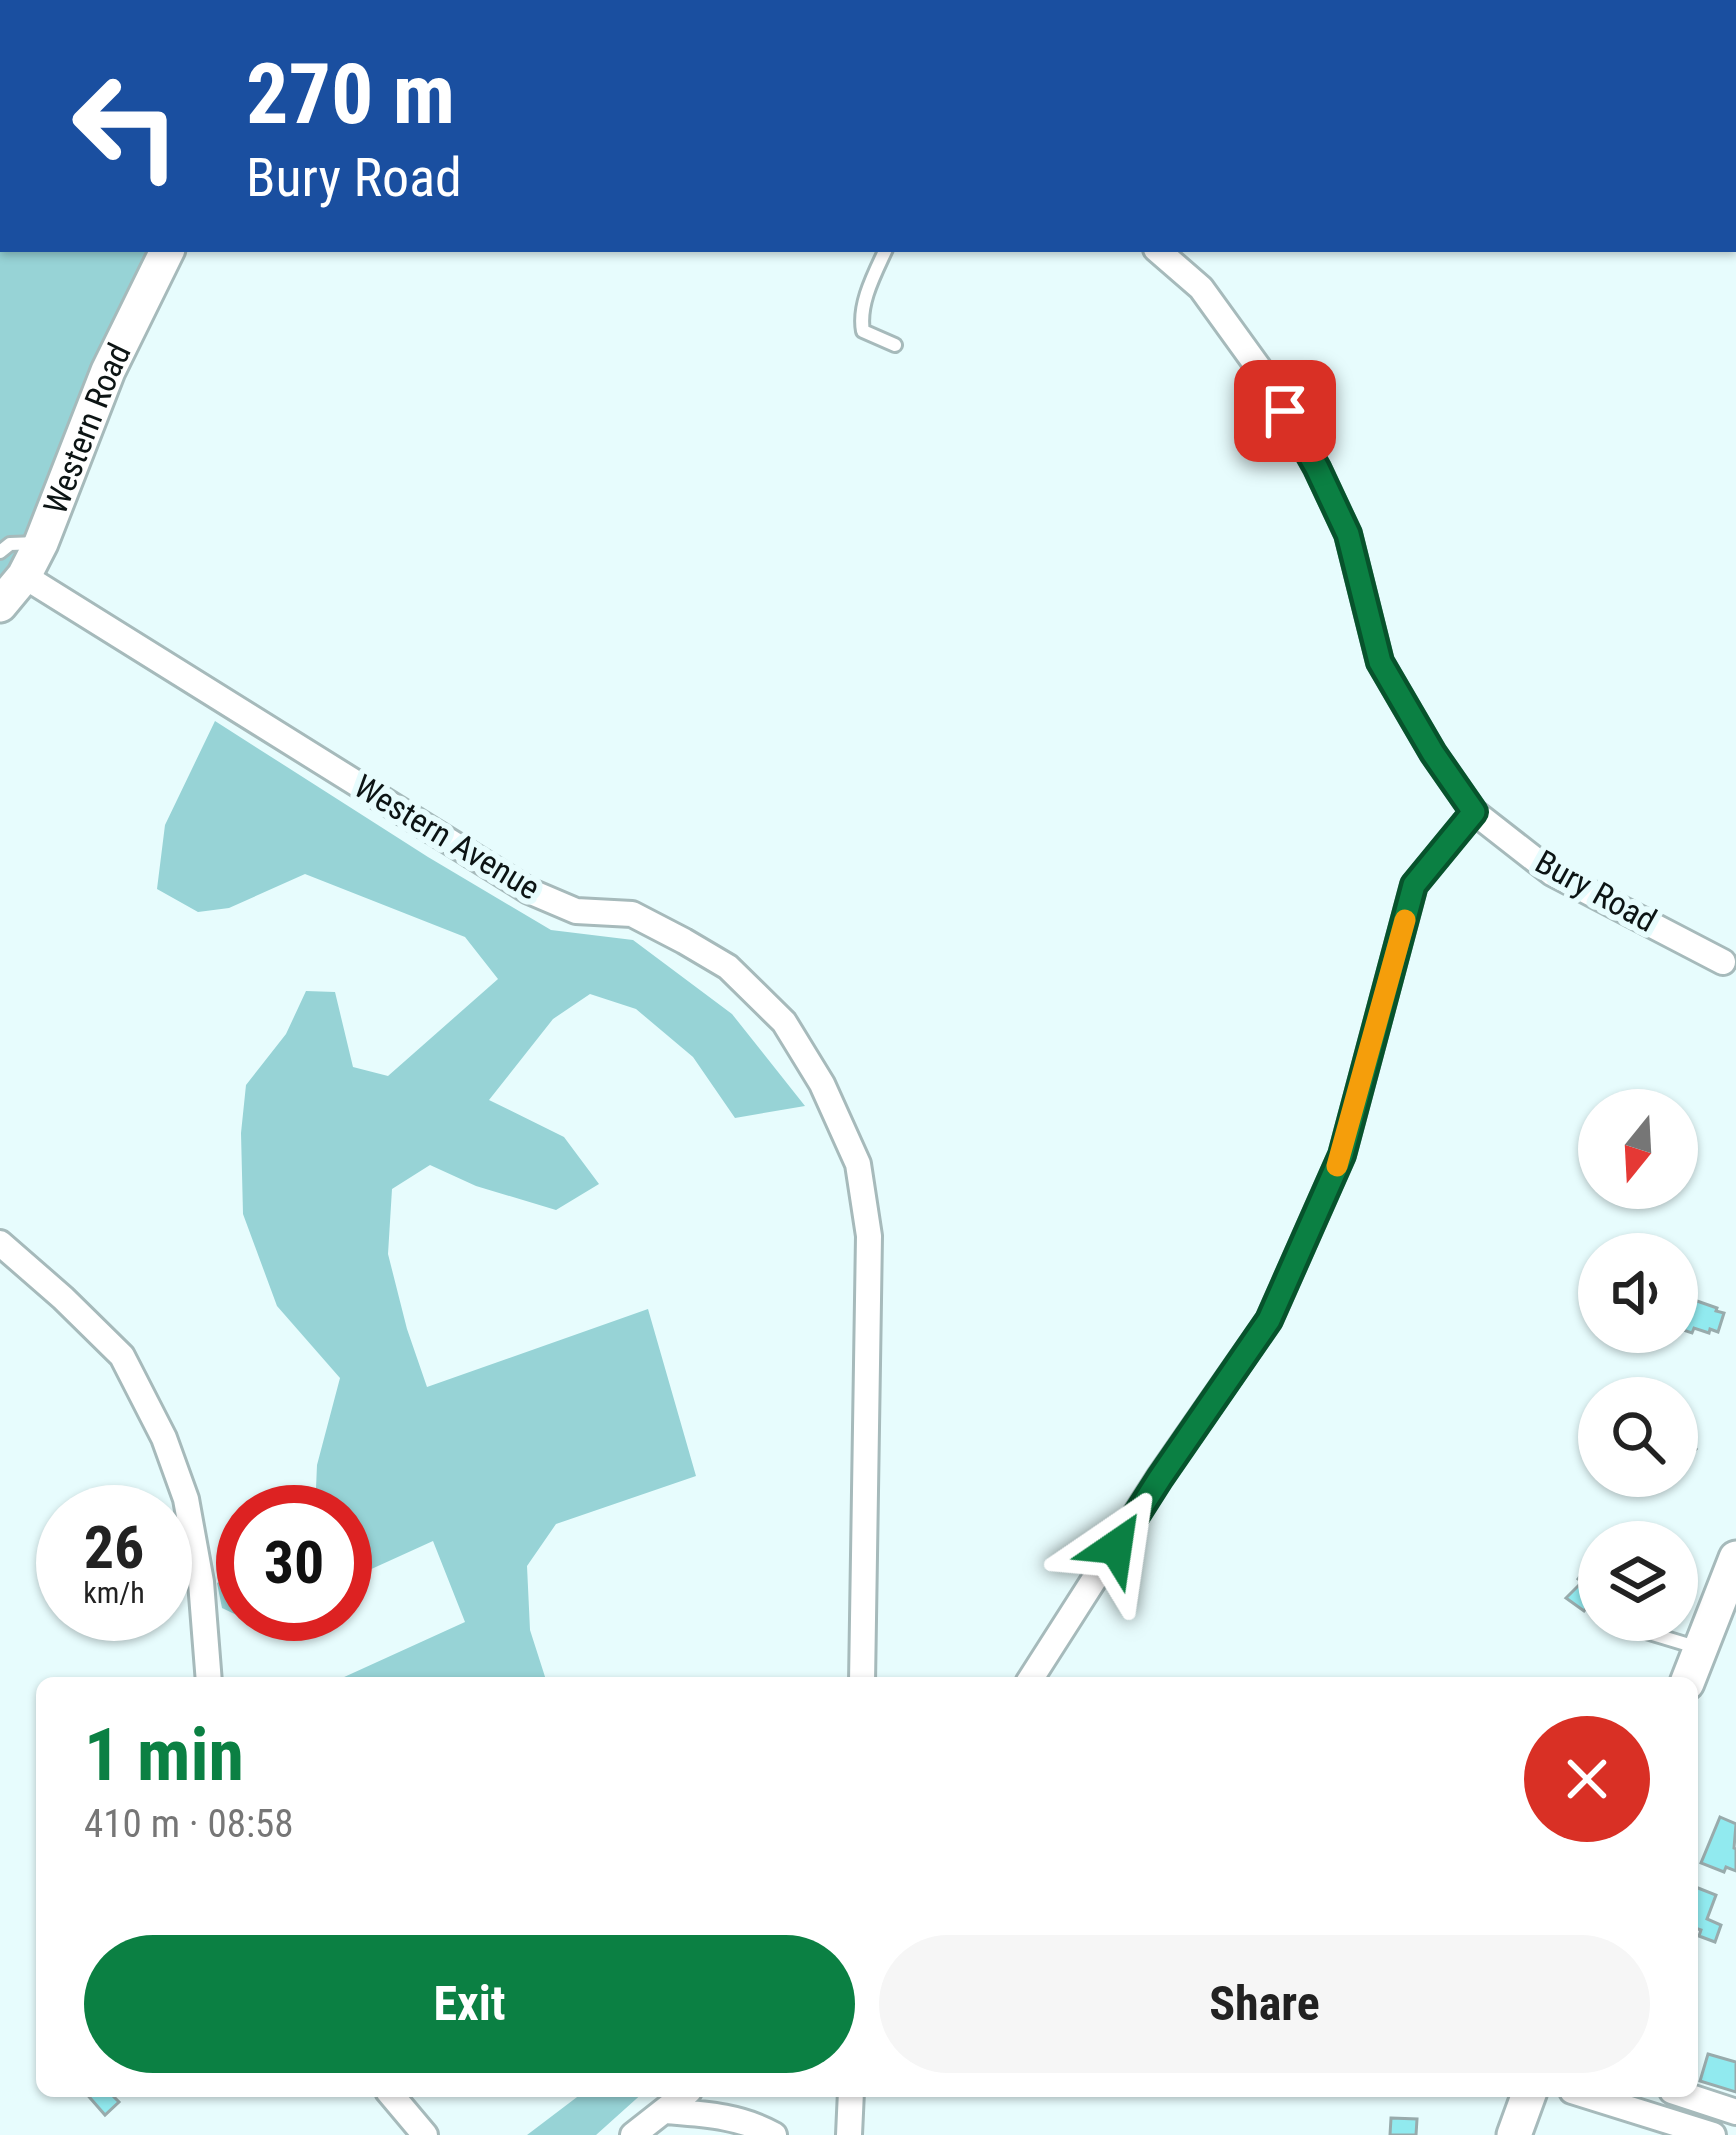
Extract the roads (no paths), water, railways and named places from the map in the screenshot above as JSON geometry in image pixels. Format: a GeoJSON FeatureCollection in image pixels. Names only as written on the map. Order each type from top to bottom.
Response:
{"type":"FeatureCollection","features":[{"type":"Feature","properties":{"kind":"street","name":"Western Road"},"geometry":{"type":"LineString","coordinates":[[0,605],[12,564],[41,543],[108,371],[168,252]]}},
{"type":"Feature","properties":{"kind":"street","name":"Bury Road"},"geometry":{"type":"LineString","coordinates":[[1160,252],[1202,288],[1266,377],[1311,457],[1348,534],[1380,662],[1474,812],[1552,873],[1724,962]]}},
{"type":"Feature","properties":{"kind":"street","name":"Western Avenue"},"geometry":{"type":"LineString","coordinates":[[12,564],[529,890],[576,910],[632,914],[685,941],[728,968],[784,1022],[822,1084],[858,1164],[869,1236],[862,1677]]}},
{"type":"Feature","properties":{"kind":"street"},"geometry":{"type":"LineString","coordinates":[[1032,1677],[1269,1320],[1342,1155],[1414,885],[1474,812]]}},
{"type":"Feature","properties":{"kind":"street"},"geometry":{"type":"LineString","coordinates":[[1,1246],[122,1356],[164,1438],[190,1520],[201,1582],[209,1677]]}},
{"type":"Feature","properties":{"kind":"street"},"geometry":{"type":"LineString","coordinates":[[1689,1677],[1736,1558]]}},
{"type":"Feature","properties":{"kind":"street"},"geometry":{"type":"LineString","coordinates":[[393,2097],[425,2135]]}},
{"type":"Feature","properties":{"kind":"street"},"geometry":{"type":"LineString","coordinates":[[633,2135],[682,2097]]}},
{"type":"Feature","properties":{"kind":"street"},"geometry":{"type":"LineString","coordinates":[[849,2135],[851,2097]]}},
{"type":"Feature","properties":{"kind":"street"},"geometry":{"type":"LineString","coordinates":[[1514,2135],[1528,2097]]}},
{"type":"Feature","properties":{"kind":"street"},"geometry":{"type":"LineString","coordinates":[[1591,2097],[1714,2135]]}},
{"type":"Feature","properties":{"kind":"street"},"geometry":{"type":"LineString","coordinates":[[1690,2097],[1736,2112]]}},
{"type":"Feature","properties":{"kind":"street"},"geometry":{"type":"LineString","coordinates":[[666,2111],[716,2115],[775,2135]]}},
{"type":"Feature","properties":{"kind":"lane"},"geometry":{"type":"LineString","coordinates":[[885,252],[861,319],[863,331],[896,344]]}},
{"type":"Feature","properties":{"kind":"lane"},"geometry":{"type":"LineString","coordinates":[[1674,1641],[1700,1649]]}}]}
